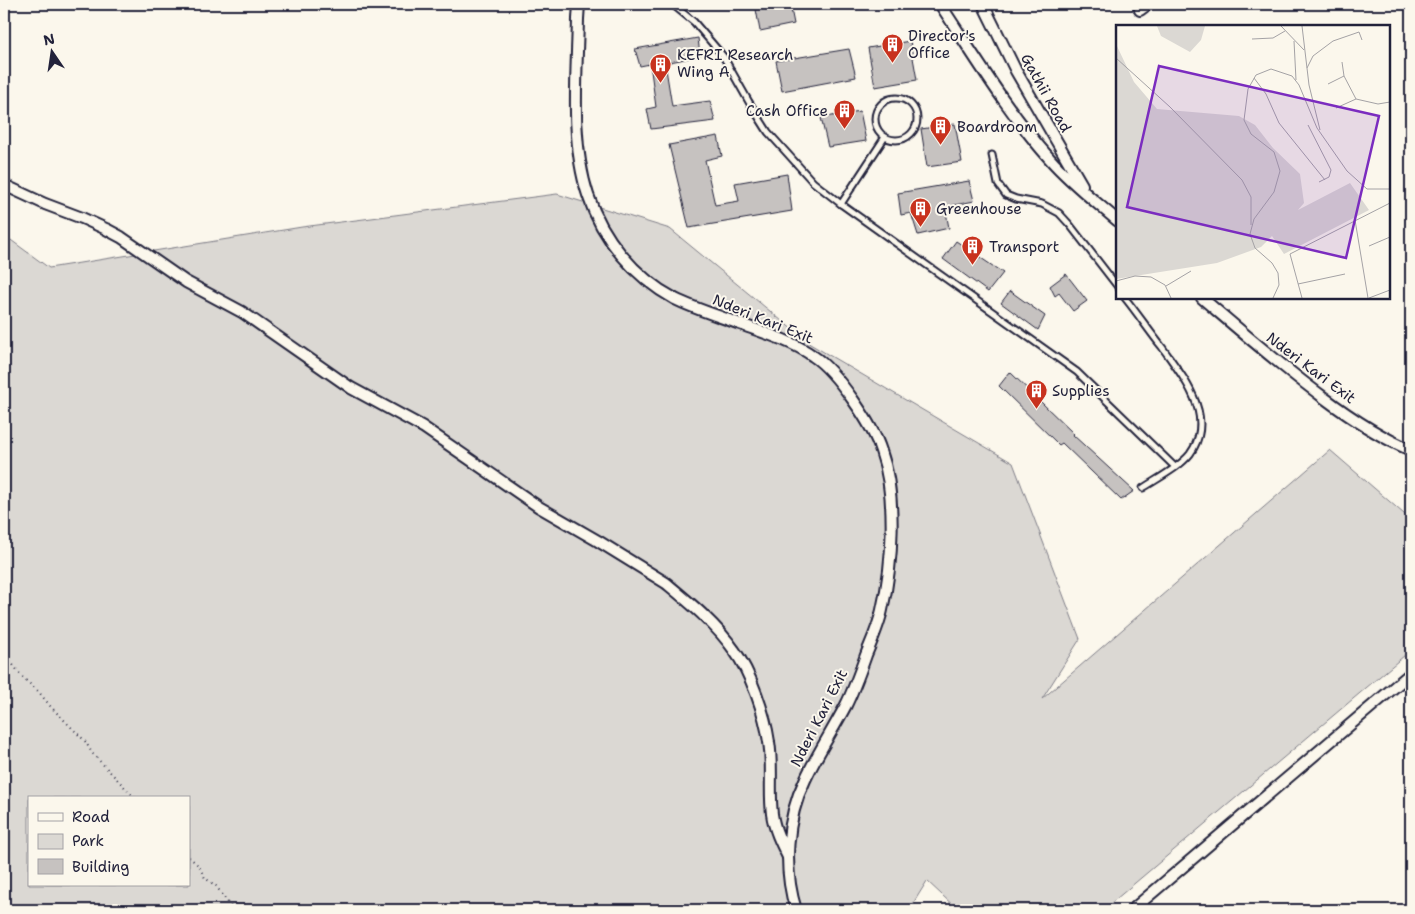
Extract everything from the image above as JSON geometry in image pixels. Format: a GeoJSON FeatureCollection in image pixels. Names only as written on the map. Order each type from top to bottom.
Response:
{"type":"FeatureCollection","features":[{"type":"Feature","properties":{"kind":"street","name":"Nderi Kari Exit"},"geometry":{"type":"LineString","coordinates":[[579,4],[577,140],[587,193],[594,212],[608,236],[622,257],[640,275],[675,299],[778,338],[815,357],[837,378],[869,426],[881,448],[887,473],[891,509],[890,541],[888,574],[882,612],[847,703],[804,780],[795,806],[790,830],[788,857],[789,880],[796,910]]}},
{"type":"Feature","properties":{"kind":"street"},"geometry":{"type":"LineString","coordinates":[[940,4],[984,71],[1034,140],[1052,161],[1116,219]]}},
{"type":"Feature","properties":{"kind":"street","name":"Gathii Road"},"geometry":{"type":"LineString","coordinates":[[983,4],[1016,71],[1088,194]]}},
{"type":"Feature","properties":{"kind":"street"},"geometry":{"type":"LineString","coordinates":[[4,185],[45,204],[82,218],[120,237],[186,282],[242,312],[351,388],[423,427],[539,507],[598,540],[666,583],[680,595],[728,641],[749,676],[769,741],[772,815],[777,834],[788,857]]}},
{"type":"Feature","properties":{"kind":"street","name":"Nderi Kari Exit"},"geometry":{"type":"LineString","coordinates":[[1203,299],[1299,380],[1369,430],[1411,450]]}},
{"type":"Feature","properties":{"kind":"street"},"geometry":{"type":"LineString","coordinates":[[1132,910],[1411,673]]}},
{"type":"Feature","properties":{"kind":"lane"},"geometry":{"type":"LineString","coordinates":[[672,4],[694,22],[723,56],[768,132],[813,182],[841,204],[1077,372],[1175,467]]}},
{"type":"Feature","properties":{"kind":"lane"},"geometry":{"type":"LineString","coordinates":[[892,98],[906,100],[916,112],[917,119],[912,132],[906,137],[899,139],[885,137],[876,126],[874,118],[876,111],[885,100],[892,98]]}},
{"type":"Feature","properties":{"kind":"lane"},"geometry":{"type":"LineString","coordinates":[[841,204],[885,137]]}},
{"type":"Feature","properties":{"kind":"lane"},"geometry":{"type":"LineString","coordinates":[[992,155],[998,184],[1006,195],[1042,204],[1059,213],[1116,284]]}},
{"type":"Feature","properties":{"kind":"lane"},"geometry":{"type":"LineString","coordinates":[[1126,299],[1184,379],[1195,399],[1200,415],[1200,430],[1197,441],[1189,455],[1175,467],[1143,488]]}},
{"type":"Feature","properties":{"kind":"path"},"geometry":{"type":"LineString","coordinates":[[4,653],[23,678],[38,691],[85,741],[92,752],[133,796]]}},
{"type":"Feature","properties":{"kind":"path"},"geometry":{"type":"LineString","coordinates":[[190,858],[199,866],[205,878],[216,886],[232,910]]}},
{"type":"Feature","properties":{"kind":"green space"},"geometry":{"type":"Polygon","coordinates":[[[557,194],[670,229],[810,344],[1013,463],[1080,639],[1042,699],[1330,450],[1411,520],[1411,650],[1103,910],[958,910],[927,881],[909,910],[4,910],[4,235],[49,268],[302,227],[557,194]]]}},
{"type":"Feature","properties":{"kind":"building"},"geometry":{"type":"Polygon","coordinates":[[[755,4],[790,4],[794,24],[760,31],[755,4]]]}},
{"type":"Feature","properties":{"kind":"building","name":"KEFRI Research Wing A"},"geometry":{"type":"Polygon","coordinates":[[[698,38],[700,56],[665,63],[672,106],[710,101],[715,121],[651,129],[647,109],[656,107],[650,64],[640,66],[635,49],[698,38]]]}},
{"type":"Feature","properties":{"kind":"building","name":"Director's Office"},"geometry":{"type":"Polygon","coordinates":[[[910,41],[917,80],[875,87],[868,48],[910,41]]]}},
{"type":"Feature","properties":{"kind":"building"},"geometry":{"type":"Polygon","coordinates":[[[849,49],[856,77],[782,91],[776,61],[849,49]]]}},
{"type":"Feature","properties":{"kind":"building","name":"Cash Office"},"geometry":{"type":"Polygon","coordinates":[[[860,111],[866,141],[828,147],[821,118],[860,111]]]}},
{"type":"Feature","properties":{"kind":"building","name":"Boardroom"},"geometry":{"type":"Polygon","coordinates":[[[955,124],[962,162],[927,167],[921,129],[955,124]]]}},
{"type":"Feature","properties":{"kind":"building"},"geometry":{"type":"Polygon","coordinates":[[[718,136],[722,156],[705,160],[715,205],[739,201],[735,183],[787,174],[792,211],[689,228],[669,145],[718,136]]]}},
{"type":"Feature","properties":{"kind":"building"},"geometry":{"type":"Polygon","coordinates":[[[969,181],[974,201],[945,207],[949,228],[918,235],[911,213],[901,215],[898,193],[969,181]]]}},
{"type":"Feature","properties":{"kind":"building","name":"Transport"},"geometry":{"type":"Polygon","coordinates":[[[956,241],[1003,273],[988,292],[943,259],[956,241]]]}},
{"type":"Feature","properties":{"kind":"building"},"geometry":{"type":"Polygon","coordinates":[[[1066,274],[1087,301],[1073,311],[1059,293],[1055,296],[1050,286],[1066,274]]]}},
{"type":"Feature","properties":{"kind":"building"},"geometry":{"type":"Polygon","coordinates":[[[1010,291],[1045,316],[1038,330],[1001,303],[1010,291]]]}},
{"type":"Feature","properties":{"kind":"building"},"geometry":{"type":"Polygon","coordinates":[[[1010,372],[1073,435],[1134,491],[1121,500],[1062,443],[1059,445],[999,386],[1010,372]]]}},
{"type":"Feature","properties":{"kind":"place","name":"Director's Office"},"geometry":{"type":"Point","coordinates":[892,64]}},
{"type":"Feature","properties":{"kind":"place","name":"KEFRI Research Wing A"},"geometry":{"type":"Point","coordinates":[661,83]}},
{"type":"Feature","properties":{"kind":"place","name":"Cash Office"},"geometry":{"type":"Point","coordinates":[844,130]}},
{"type":"Feature","properties":{"kind":"place","name":"Boardroom"},"geometry":{"type":"Point","coordinates":[941,146]}},
{"type":"Feature","properties":{"kind":"place","name":"Greenhouse"},"geometry":{"type":"Point","coordinates":[920,228]}},
{"type":"Feature","properties":{"kind":"place","name":"Transport"},"geometry":{"type":"Point","coordinates":[973,266]}},
{"type":"Feature","properties":{"kind":"place","name":"Supplies"},"geometry":{"type":"Point","coordinates":[1036,410]}}]}
